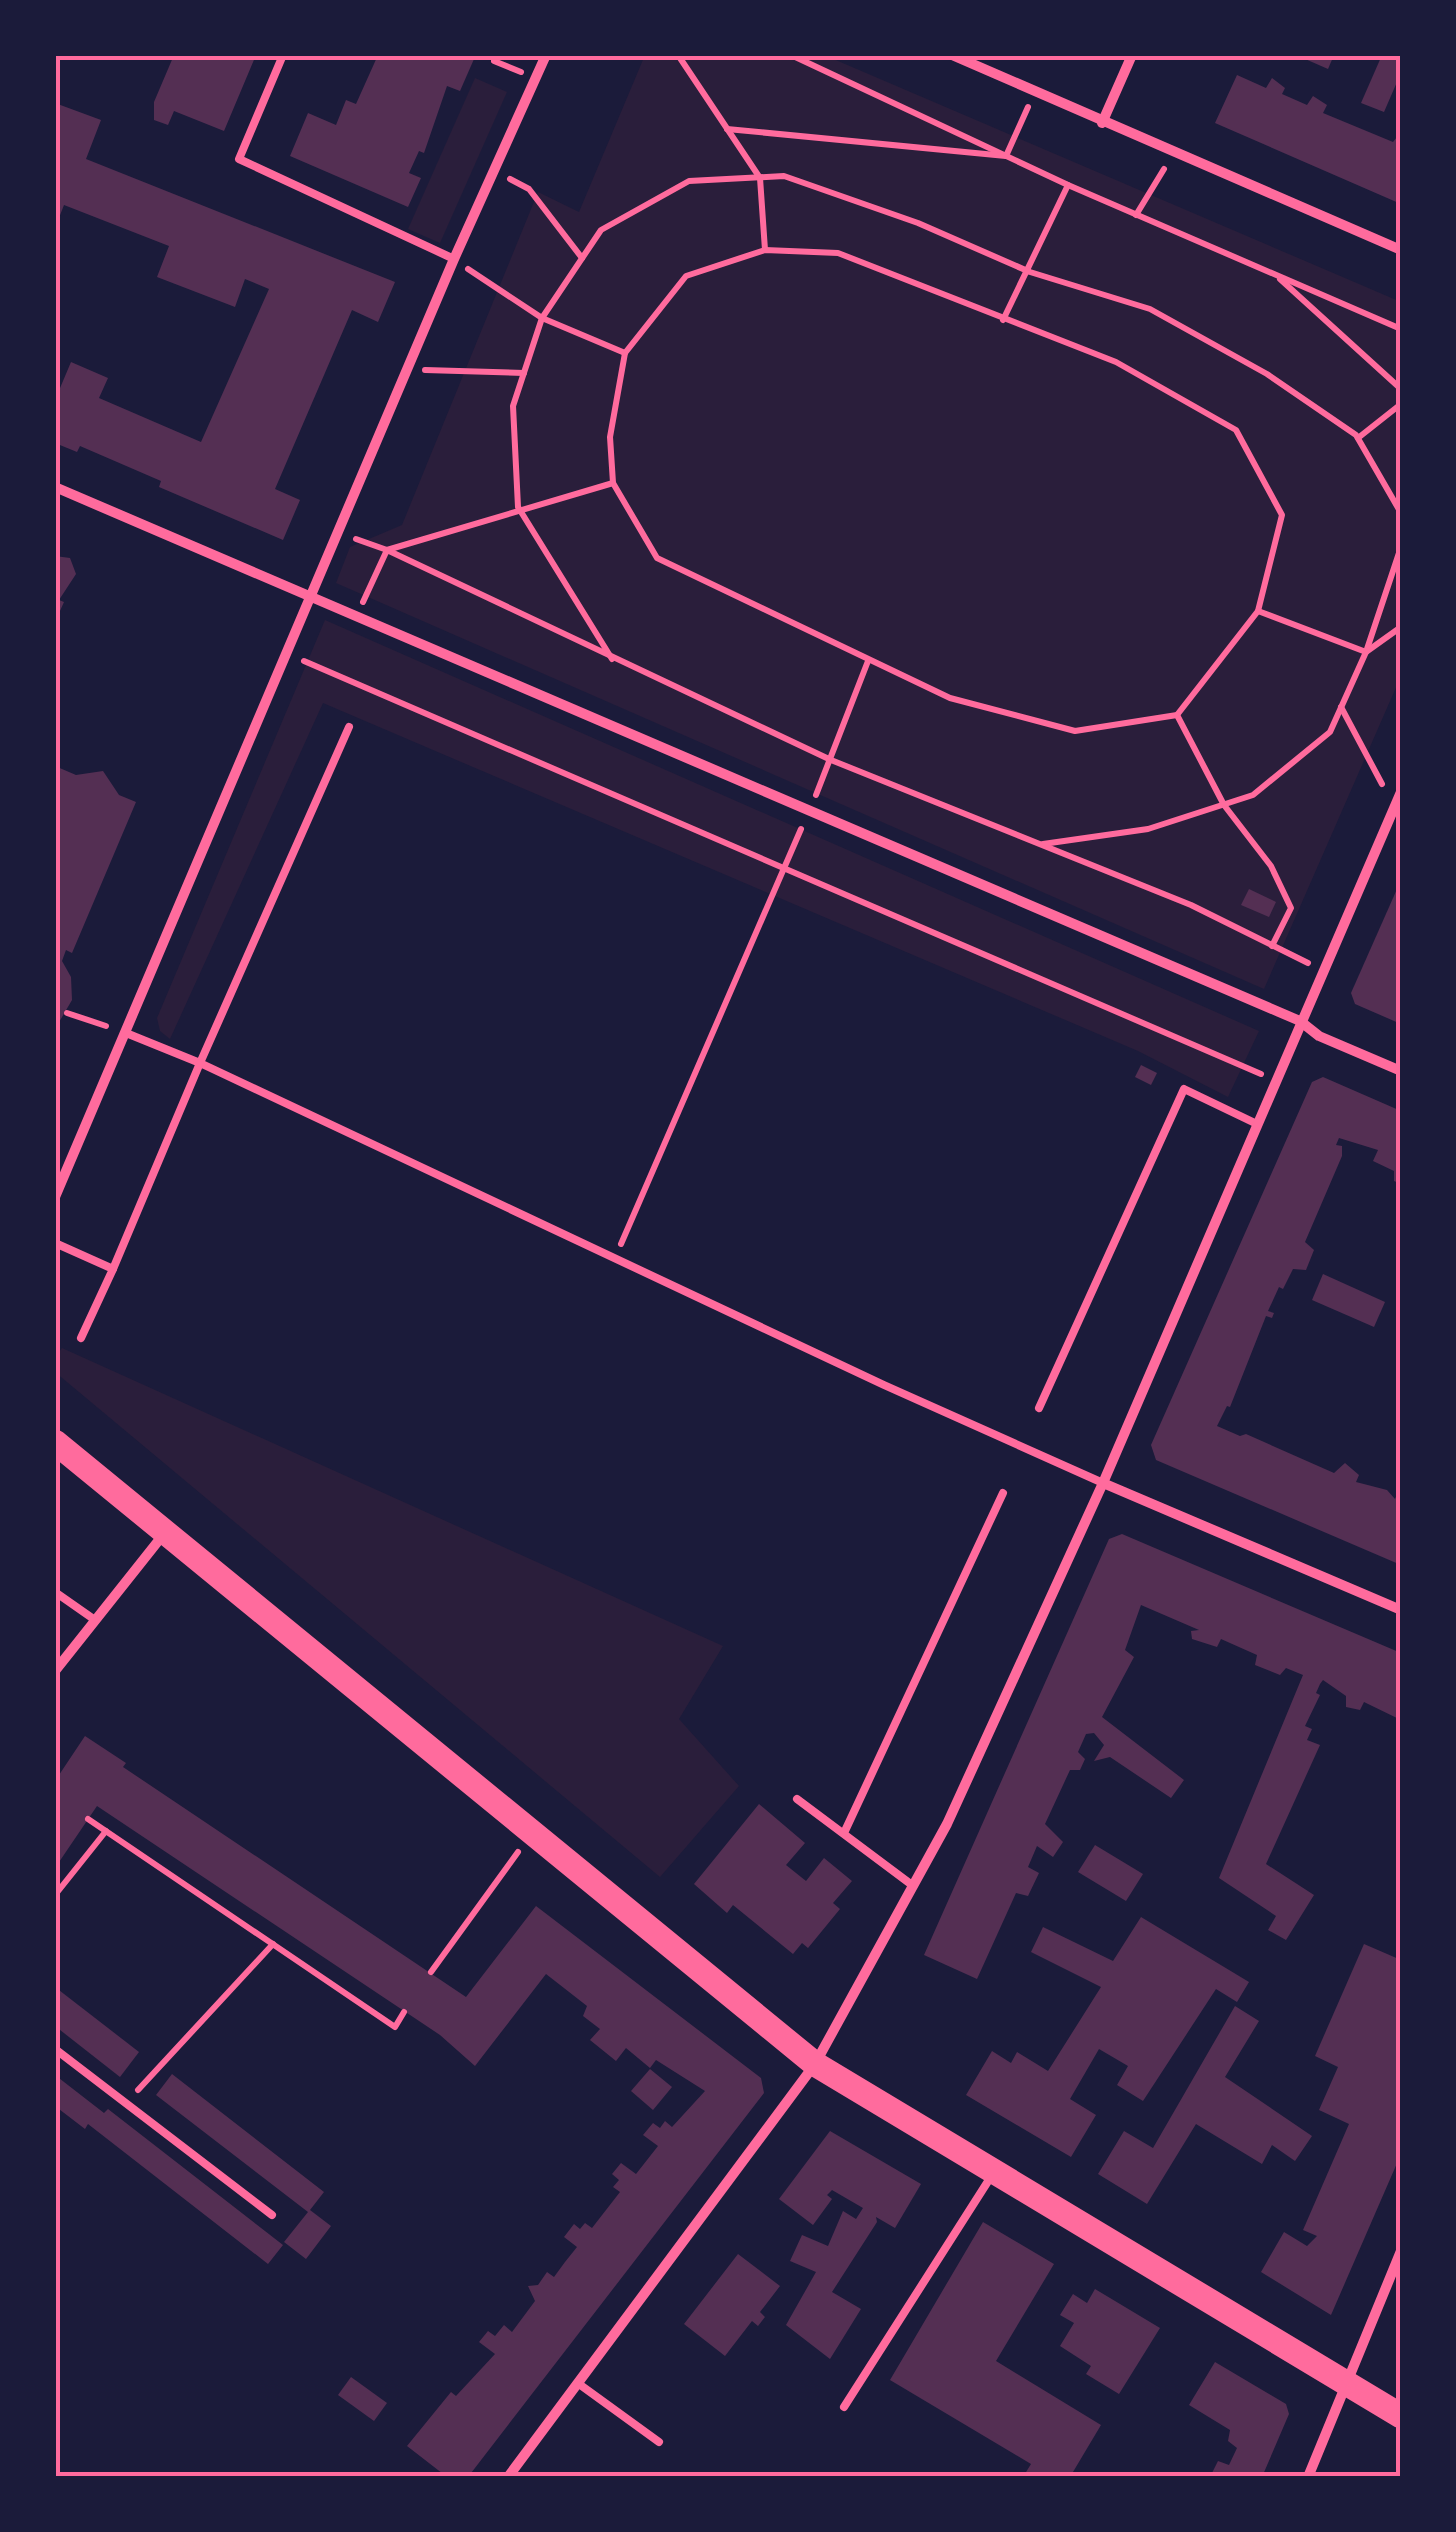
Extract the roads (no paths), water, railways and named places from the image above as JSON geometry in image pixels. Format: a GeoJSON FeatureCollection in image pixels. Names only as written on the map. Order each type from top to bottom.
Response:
{"type":"FeatureCollection","features":[{"type":"Feature","properties":{"kind":"main road"},"geometry":{"type":"LineString","coordinates":[[55,1442],[815,2064],[1401,2416]]}},
{"type":"Feature","properties":{"kind":"street"},"geometry":{"type":"LineString","coordinates":[[55,1197],[454,259],[546,55]]}},
{"type":"Feature","properties":{"kind":"street"},"geometry":{"type":"LineString","coordinates":[[952,55],[1401,250]]}},
{"type":"Feature","properties":{"kind":"street"},"geometry":{"type":"LineString","coordinates":[[1102,123],[1132,55]]}},
{"type":"Feature","properties":{"kind":"street"},"geometry":{"type":"LineString","coordinates":[[55,487],[810,808],[1300,1021],[1319,1036],[1401,1071]]}},
{"type":"Feature","properties":{"kind":"street"},"geometry":{"type":"LineString","coordinates":[[508,2477],[815,2064],[947,1824],[1103,1482],[1401,792]]}},
{"type":"Feature","properties":{"kind":"street"},"geometry":{"type":"LineString","coordinates":[[1103,1482],[1401,1610]]}},
{"type":"Feature","properties":{"kind":"street"},"geometry":{"type":"LineString","coordinates":[[55,1671],[164,1534]]}},
{"type":"Feature","properties":{"kind":"street"},"geometry":{"type":"LineString","coordinates":[[1308,2477],[1401,2251]]}},
{"type":"Feature","properties":{"kind":"lane"},"geometry":{"type":"LineString","coordinates":[[283,55],[239,159],[454,259]]}},
{"type":"Feature","properties":{"kind":"lane"},"geometry":{"type":"LineString","coordinates":[[80,1338],[348,727]]}},
{"type":"Feature","properties":{"kind":"lane"},"geometry":{"type":"LineString","coordinates":[[126,1033],[200,1062],[1103,1482]]}},
{"type":"Feature","properties":{"kind":"lane"},"geometry":{"type":"LineString","coordinates":[[1039,1408],[1184,1089],[1257,1124]]}},
{"type":"Feature","properties":{"kind":"lane"},"geometry":{"type":"LineString","coordinates":[[55,1243],[113,1268]]}},
{"type":"Feature","properties":{"kind":"lane"},"geometry":{"type":"LineString","coordinates":[[844,1833],[1003,1493]]}},
{"type":"Feature","properties":{"kind":"lane"},"geometry":{"type":"LineString","coordinates":[[55,1592],[96,1620]]}},
{"type":"Feature","properties":{"kind":"lane"},"geometry":{"type":"LineString","coordinates":[[797,1799],[912,1885]]}},
{"type":"Feature","properties":{"kind":"lane"},"geometry":{"type":"LineString","coordinates":[[55,2049],[272,2215]]}},
{"type":"Feature","properties":{"kind":"lane"},"geometry":{"type":"LineString","coordinates":[[844,2407],[993,2172]]}},
{"type":"Feature","properties":{"kind":"lane"},"geometry":{"type":"LineString","coordinates":[[579,2384],[659,2442]]}}]}
